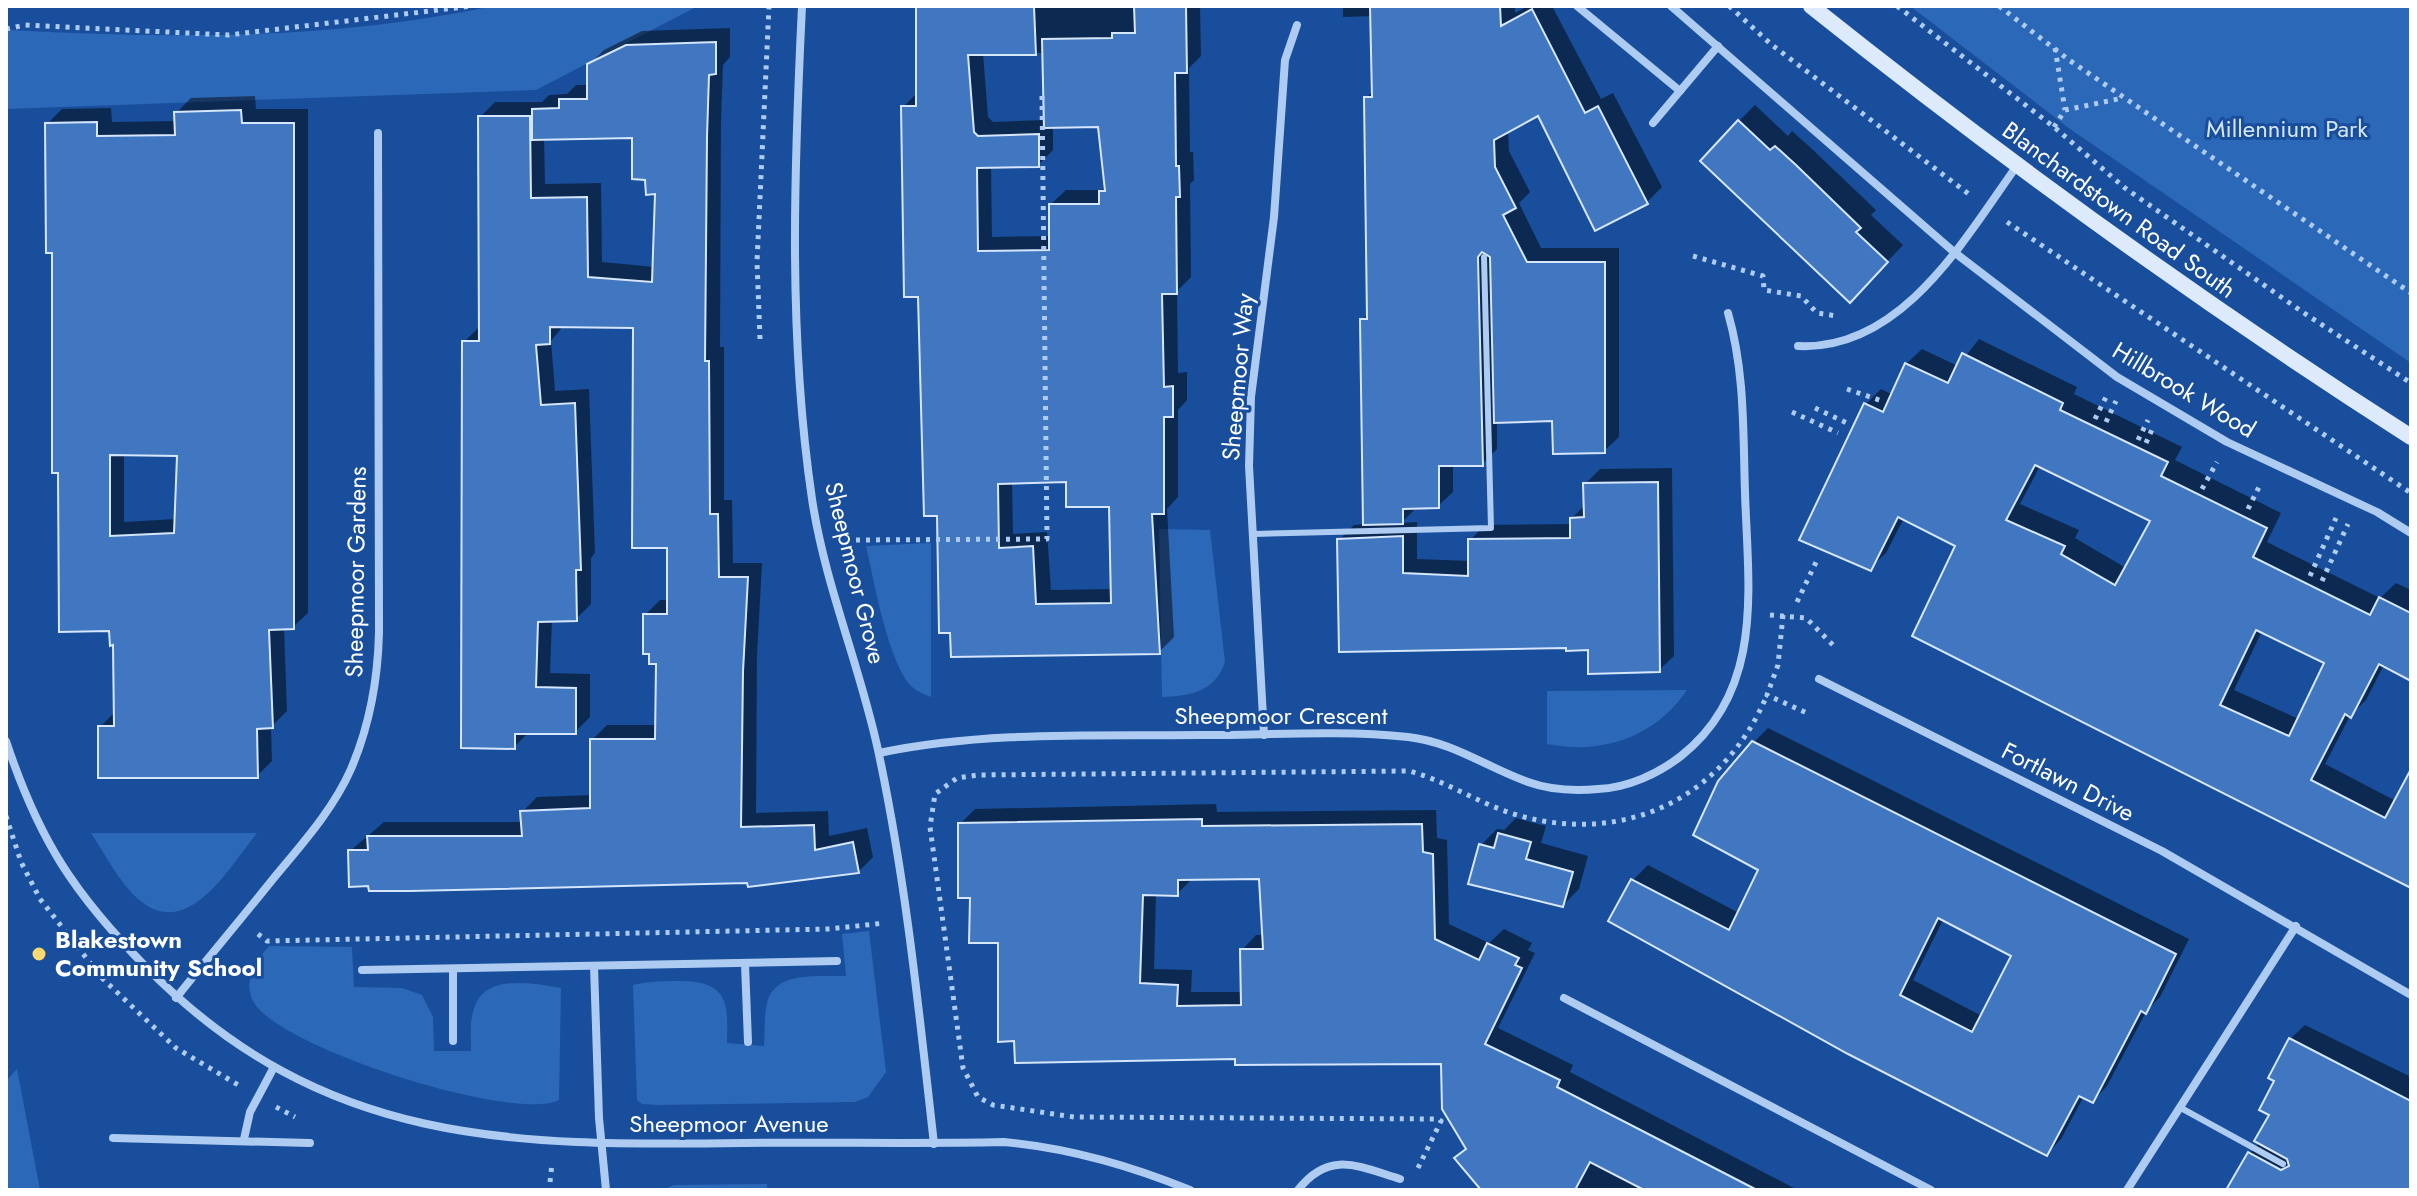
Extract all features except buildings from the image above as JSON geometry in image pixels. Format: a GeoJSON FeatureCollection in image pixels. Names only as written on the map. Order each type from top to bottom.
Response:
{"type":"FeatureCollection","features":[{"type":"Feature","properties":{"kind":"main road","name":"Blanchardstown Road South"},"geometry":{"type":"LineString","coordinates":[[1811,6],[2016,167],[2203,302],[2411,437]]}},
{"type":"Feature","properties":{"kind":"street","name":"Sheepmoor Grove"},"geometry":{"type":"LineString","coordinates":[[802,6],[793,247],[801,417],[824,551],[879,753],[906,919],[934,1144]]}},
{"type":"Feature","properties":{"kind":"street"},"geometry":{"type":"LineString","coordinates":[[1577,6],[1680,91]]}},
{"type":"Feature","properties":{"kind":"street","name":"Hillbrook Wood"},"geometry":{"type":"LineString","coordinates":[[1671,6],[1954,252],[2117,377],[2227,442],[2377,512],[2411,533]]}},
{"type":"Feature","properties":{"kind":"street","name":"Sheepmoor Way"},"geometry":{"type":"LineString","coordinates":[[1264,735],[1253,534],[1251,397],[1275,212],[1285,60],[1297,25]]}},
{"type":"Feature","properties":{"kind":"street"},"geometry":{"type":"LineString","coordinates":[[1653,123],[1718,46]]}},
{"type":"Feature","properties":{"kind":"street","name":"Sheepmoor Gardens"},"geometry":{"type":"LineString","coordinates":[[176,998],[305,841],[336,796],[357,752],[377,673],[378,133]]}},
{"type":"Feature","properties":{"kind":"street"},"geometry":{"type":"LineString","coordinates":[[1798,346],[1837,344],[1867,331],[1916,296],[1954,252],[2016,167]]}},
{"type":"Feature","properties":{"kind":"street","name":"Sheepmoor Crescent"},"geometry":{"type":"LineString","coordinates":[[879,753],[927,743],[991,738],[1335,733],[1409,737],[1457,748],[1530,783],[1566,790],[1602,789],[1625,784],[1677,759],[1721,713],[1744,658],[1749,614],[1742,378],[1728,313]]}},
{"type":"Feature","properties":{"kind":"street","name":"Fortlawn Drive"},"geometry":{"type":"LineString","coordinates":[[1819,679],[2162,851],[2411,995]]}},
{"type":"Feature","properties":{"kind":"street","name":"Sheepmoor Avenue"},"geometry":{"type":"LineString","coordinates":[[6,741],[34,814],[75,888],[100,920],[176,998],[213,1029],[274,1067],[369,1111],[475,1135],[602,1145],[1004,1142],[1063,1148],[1110,1160],[1190,1190]]}},
{"type":"Feature","properties":{"kind":"street"},"geometry":{"type":"LineString","coordinates":[[2127,1190],[2296,926]]}},
{"type":"Feature","properties":{"kind":"street"},"geometry":{"type":"LineString","coordinates":[[362,970],[837,961]]}},
{"type":"Feature","properties":{"kind":"street"},"geometry":{"type":"LineString","coordinates":[[745,964],[748,1042]]}},
{"type":"Feature","properties":{"kind":"street"},"geometry":{"type":"LineString","coordinates":[[594,966],[606,1190]]}},
{"type":"Feature","properties":{"kind":"street"},"geometry":{"type":"LineString","coordinates":[[453,969],[453,1041]]}},
{"type":"Feature","properties":{"kind":"street"},"geometry":{"type":"LineString","coordinates":[[1564,998],[1931,1190]]}},
{"type":"Feature","properties":{"kind":"street"},"geometry":{"type":"LineString","coordinates":[[244,1139],[250,1112],[274,1067]]}},
{"type":"Feature","properties":{"kind":"street"},"geometry":{"type":"LineString","coordinates":[[113,1138],[310,1143]]}},
{"type":"Feature","properties":{"kind":"street"},"geometry":{"type":"LineString","coordinates":[[1298,1190],[1312,1173],[1334,1164],[1353,1165],[1400,1179]]}},
{"type":"Feature","properties":{"kind":"lane"},"geometry":{"type":"LineString","coordinates":[[1253,534],[1491,528],[1484,257]]}},
{"type":"Feature","properties":{"kind":"lane"},"geometry":{"type":"LineString","coordinates":[[2181,1108],[2283,1164]]}},
{"type":"Feature","properties":{"kind":"path"},"geometry":{"type":"LineString","coordinates":[[6,29],[25,25],[228,35],[472,6]]}},
{"type":"Feature","properties":{"kind":"path"},"geometry":{"type":"LineString","coordinates":[[760,339],[757,262],[769,6]]}},
{"type":"Feature","properties":{"kind":"path"},"geometry":{"type":"LineString","coordinates":[[1729,6],[1772,45],[1987,208],[2411,493]]}},
{"type":"Feature","properties":{"kind":"path"},"geometry":{"type":"LineString","coordinates":[[1897,6],[2054,127],[2138,197],[2411,383]]}},
{"type":"Feature","properties":{"kind":"path"},"geometry":{"type":"LineString","coordinates":[[1999,6],[2124,98],[2411,293]]}},
{"type":"Feature","properties":{"kind":"path"},"geometry":{"type":"LineString","coordinates":[[2054,127],[2065,110],[2055,48]]}},
{"type":"Feature","properties":{"kind":"path"},"geometry":{"type":"LineString","coordinates":[[856,540],[1047,539],[1042,96]]}},
{"type":"Feature","properties":{"kind":"path"},"geometry":{"type":"LineString","coordinates":[[2065,110],[2124,98]]}},
{"type":"Feature","properties":{"kind":"path"},"geometry":{"type":"LineString","coordinates":[[1693,256],[1763,276],[1764,290],[1801,296],[1817,313],[1845,317],[1867,331]]}},
{"type":"Feature","properties":{"kind":"path"},"geometry":{"type":"LineString","coordinates":[[1847,389],[1882,401]]}},
{"type":"Feature","properties":{"kind":"path"},"geometry":{"type":"LineString","coordinates":[[2095,419],[2107,395]]}},
{"type":"Feature","properties":{"kind":"path"},"geometry":{"type":"LineString","coordinates":[[2106,422],[2116,400]]}},
{"type":"Feature","properties":{"kind":"path"},"geometry":{"type":"LineString","coordinates":[[1815,408],[1847,423]]}},
{"type":"Feature","properties":{"kind":"path"},"geometry":{"type":"LineString","coordinates":[[1792,412],[1838,433]]}},
{"type":"Feature","properties":{"kind":"path"},"geometry":{"type":"LineString","coordinates":[[2138,440],[2152,422],[2146,443]]}},
{"type":"Feature","properties":{"kind":"path"},"geometry":{"type":"LineString","coordinates":[[2202,489],[2219,459]]}},
{"type":"Feature","properties":{"kind":"path"},"geometry":{"type":"LineString","coordinates":[[2248,509],[2261,483]]}},
{"type":"Feature","properties":{"kind":"path"},"geometry":{"type":"LineString","coordinates":[[2310,576],[2337,516]]}},
{"type":"Feature","properties":{"kind":"path"},"geometry":{"type":"LineString","coordinates":[[2322,581],[2349,523]]}},
{"type":"Feature","properties":{"kind":"path"},"geometry":{"type":"LineString","coordinates":[[1797,602],[1818,558]]}},
{"type":"Feature","properties":{"kind":"path"},"geometry":{"type":"LineString","coordinates":[[1749,614],[1806,618],[1835,647]]}},
{"type":"Feature","properties":{"kind":"path"},"geometry":{"type":"LineString","coordinates":[[1415,1175],[1441,1121],[1437,1119],[1074,1117],[993,1105],[978,1097],[963,1068],[930,827],[935,794],[957,778],[978,775],[1409,771],[1514,814],[1568,826],[1625,820],[1679,801],[1700,788],[1744,741],[1778,665],[1783,615]]}},
{"type":"Feature","properties":{"kind":"path"},"geometry":{"type":"LineString","coordinates":[[1767,695],[1809,714]]}},
{"type":"Feature","properties":{"kind":"path"},"geometry":{"type":"LineString","coordinates":[[6,816],[21,862],[40,899],[102,978],[176,1048],[299,1119]]}},
{"type":"Feature","properties":{"kind":"path"},"geometry":{"type":"LineString","coordinates":[[239,921],[267,941],[385,941],[828,929],[906,919]]}},
{"type":"Feature","properties":{"kind":"green space"},"geometry":{"type":"Polygon","coordinates":[[[493,6],[698,6],[536,90],[6,109],[6,32],[10,30],[132,35],[253,34],[373,25],[493,6]]]}},
{"type":"Feature","properties":{"kind":"green space","name":"Millennium Park"},"geometry":{"type":"Polygon","coordinates":[[[1910,6],[2411,6],[2411,363],[2070,129],[1910,6]]]}},
{"type":"Feature","properties":{"kind":"green space"},"geometry":{"type":"Polygon","coordinates":[[[1159,529],[1210,530],[1225,662],[1221,672],[1208,686],[1192,693],[1162,697],[1159,529]]]}},
{"type":"Feature","properties":{"kind":"green space"},"geometry":{"type":"Polygon","coordinates":[[[931,543],[931,697],[911,686],[892,651],[866,546],[931,543]]]}},
{"type":"Feature","properties":{"kind":"green space"},"geometry":{"type":"Polygon","coordinates":[[[1687,690],[1660,720],[1626,739],[1588,747],[1547,744],[1547,691],[1687,690]]]}},
{"type":"Feature","properties":{"kind":"green space"},"geometry":{"type":"Polygon","coordinates":[[[91,833],[257,833],[206,895],[191,906],[174,912],[156,910],[138,899],[118,876],[91,833]]]}},
{"type":"Feature","properties":{"kind":"green space"},"geometry":{"type":"Polygon","coordinates":[[[869,931],[886,1072],[868,1097],[855,1102],[658,1105],[642,1104],[637,1100],[633,985],[682,981],[709,986],[717,991],[726,1007],[727,1043],[764,1046],[766,1008],[770,995],[777,987],[797,978],[846,976],[842,934],[869,931]]]}},
{"type":"Feature","properties":{"kind":"green space"},"geometry":{"type":"Polygon","coordinates":[[[269,946],[352,947],[354,987],[402,988],[422,995],[433,1017],[434,1051],[471,1051],[473,1011],[489,989],[512,983],[561,988],[559,1100],[534,1104],[495,1101],[448,1091],[348,1059],[304,1039],[271,1019],[253,1001],[250,978],[269,946]]]}},
{"type":"Feature","properties":{"kind":"green space"},"geometry":{"type":"Polygon","coordinates":[[[17,1069],[40,1190],[6,1190],[6,1081],[17,1069]]]}},
{"type":"Feature","properties":{"kind":"green space"},"geometry":{"type":"Polygon","coordinates":[[[767,1184],[767,1190],[662,1190],[674,1185],[767,1184]]]}},
{"type":"Feature","properties":{"kind":"place","name":"Blakestown Community School"},"geometry":{"type":"Point","coordinates":[39,954]}}]}
